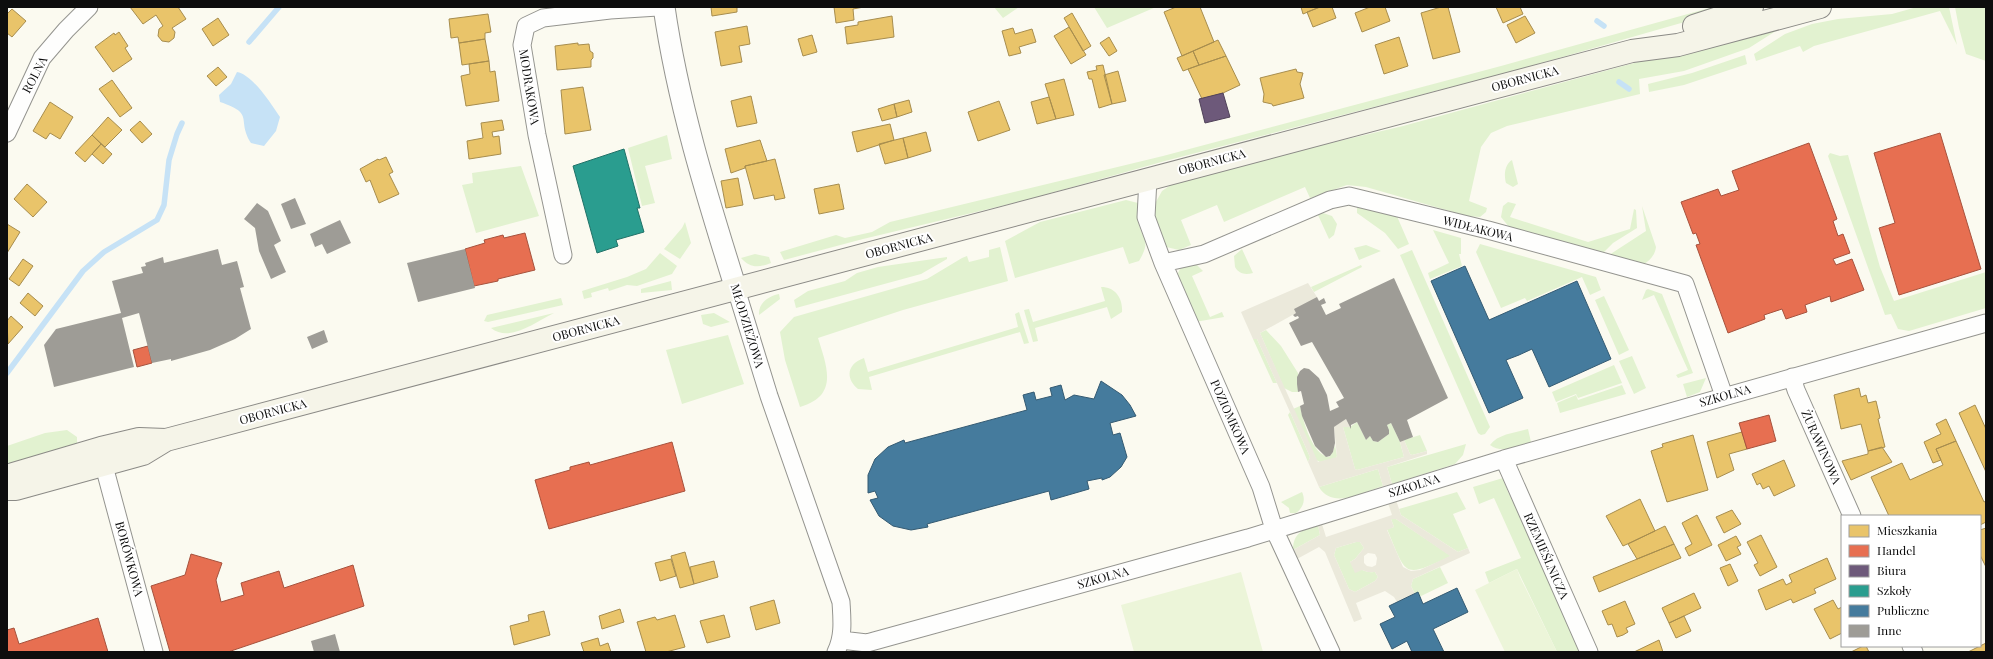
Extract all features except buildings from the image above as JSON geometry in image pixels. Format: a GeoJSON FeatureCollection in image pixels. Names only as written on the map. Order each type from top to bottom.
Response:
{"type":"FeatureCollection","features":[{"type":"Feature","properties":{"kind":"main road","name":"OBORNICKA"},"geometry":{"type":"LineString","coordinates":[[1632,51],[1676,31],[1752,7]]}},
{"type":"Feature","properties":{"kind":"main road","name":"OBORNICKA"},"geometry":{"type":"LineString","coordinates":[[7,489],[16,489],[104,466],[143,454],[166,440],[1632,51],[1678,45],[1820,7]]}},
{"type":"Feature","properties":{"kind":"main road","name":"OBORNICKA"},"geometry":{"type":"LineString","coordinates":[[7,478],[13,474],[117,444],[139,439],[166,440]]}},
{"type":"Feature","properties":{"kind":"street","name":"ROLNA"},"geometry":{"type":"LineString","coordinates":[[7,133],[42,58],[66,30],[89,7]]}},
{"type":"Feature","properties":{"kind":"street","name":"MODRAKOWA"},"geometry":{"type":"LineString","coordinates":[[563,255],[537,135],[522,45],[526,26],[543,18],[610,10],[658,7]]}},
{"type":"Feature","properties":{"kind":"street","name":"MŁODZIEŻOWA"},"geometry":{"type":"LineString","coordinates":[[664,7],[682,105],[696,157],[770,396],[841,602],[842,624],[839,646]]}},
{"type":"Feature","properties":{"kind":"street","name":"POZIOMKOWA"},"geometry":{"type":"LineString","coordinates":[[1148,179],[1146,217],[1163,263],[1261,487],[1274,529],[1331,652]]}},
{"type":"Feature","properties":{"kind":"street","name":"WIDŁAKOWA"},"geometry":{"type":"LineString","coordinates":[[1163,263],[1204,254],[1330,200],[1349,196],[1488,230],[1685,284],[1724,396]]}},
{"type":"Feature","properties":{"kind":"street","name":"SZKOLNA"},"geometry":{"type":"LineString","coordinates":[[839,646],[867,643],[1274,529],[1504,459],[1986,323]]}},
{"type":"Feature","properties":{"kind":"street","name":"ŻURAWINOWA"},"geometry":{"type":"LineString","coordinates":[[1792,377],[1796,390],[1852,515]]}},
{"type":"Feature","properties":{"kind":"street","name":"RZEMIEŚLNICZA"},"geometry":{"type":"LineString","coordinates":[[1504,459],[1589,652]]}},
{"type":"Feature","properties":{"kind":"street","name":"BORÓWKOWA"},"geometry":{"type":"LineString","coordinates":[[104,466],[154,652]]}},
{"type":"Feature","properties":{"kind":"green space"},"geometry":{"type":"Polygon","coordinates":[[[994,7],[1019,7],[1003,18],[994,7]]]}},
{"type":"Feature","properties":{"kind":"green space"},"geometry":{"type":"Polygon","coordinates":[[[1094,7],[1156,7],[1107,28],[1094,7]]]}},
{"type":"Feature","properties":{"kind":"green space"},"geometry":{"type":"Polygon","coordinates":[[[1713,7],[1737,7],[1517,70],[1165,161],[1026,200],[863,239],[784,260],[780,252],[836,235],[845,238],[872,232],[890,222],[1163,156],[1501,66],[1713,7]]]}},
{"type":"Feature","properties":{"kind":"green space"},"geometry":{"type":"Polygon","coordinates":[[[1917,7],[1949,7],[1957,45],[1940,11],[1814,46],[1803,52],[1800,46],[1756,61],[1754,54],[1785,34],[1812,24],[1838,19],[1892,14],[1917,7]]]}},
{"type":"Feature","properties":{"kind":"green space"},"geometry":{"type":"Polygon","coordinates":[[[1955,7],[1986,7],[1986,61],[1966,54],[1955,7]]]}},
{"type":"Feature","properties":{"kind":"green space"},"geometry":{"type":"Polygon","coordinates":[[[1779,29],[1749,48],[1684,71],[1639,79],[1640,94],[1507,126],[1491,133],[1481,147],[1469,201],[1487,208],[1486,212],[1480,217],[1467,216],[1366,187],[1347,185],[1310,198],[1305,187],[1224,222],[1217,205],[1181,220],[1191,245],[1179,250],[1162,246],[1152,209],[1162,191],[1175,182],[1258,160],[1403,126],[1700,45],[1779,29]]]}},
{"type":"Feature","properties":{"kind":"green space"},"geometry":{"type":"Polygon","coordinates":[[[1745,55],[1747,64],[1684,85],[1649,92],[1648,84],[1692,73],[1745,55]]]}},
{"type":"Feature","properties":{"kind":"green space"},"geometry":{"type":"Polygon","coordinates":[[[667,135],[672,159],[645,166],[655,203],[642,206],[628,148],[667,135]]]}},
{"type":"Feature","properties":{"kind":"green space"},"geometry":{"type":"Polygon","coordinates":[[[1830,153],[1840,156],[1848,155],[1880,267],[1894,301],[1986,272],[1986,308],[1909,331],[1898,329],[1891,314],[1885,315],[1828,156],[1830,153]]]}},
{"type":"Feature","properties":{"kind":"green space"},"geometry":{"type":"Polygon","coordinates":[[[1512,160],[1518,184],[1513,187],[1506,183],[1505,177],[1507,165],[1512,160]]]}},
{"type":"Feature","properties":{"kind":"green space"},"geometry":{"type":"Polygon","coordinates":[[[521,166],[539,216],[476,233],[462,185],[473,183],[472,173],[521,166]]]}},
{"type":"Feature","properties":{"kind":"green space"},"geometry":{"type":"Polygon","coordinates":[[[1126,200],[1138,203],[1139,226],[1145,243],[1145,248],[1139,261],[1129,264],[1123,247],[1015,278],[1005,241],[1040,222],[1126,200]]]}},
{"type":"Feature","properties":{"kind":"green space"},"geometry":{"type":"Polygon","coordinates":[[[1508,202],[1516,204],[1510,217],[1588,242],[1630,229],[1634,209],[1636,210],[1637,228],[1613,243],[1603,253],[1509,227],[1501,217],[1503,206],[1508,202]]]}},
{"type":"Feature","properties":{"kind":"green space"},"geometry":{"type":"Polygon","coordinates":[[[1357,206],[1396,214],[1409,244],[1398,249],[1385,233],[1357,213],[1357,206]]]}},
{"type":"Feature","properties":{"kind":"green space"},"geometry":{"type":"Polygon","coordinates":[[[1642,206],[1656,247],[1650,260],[1642,265],[1609,255],[1646,231],[1642,206]]]}},
{"type":"Feature","properties":{"kind":"green space"},"geometry":{"type":"Polygon","coordinates":[[[1323,213],[1332,216],[1337,224],[1334,235],[1329,239],[1318,215],[1323,213]]]}},
{"type":"Feature","properties":{"kind":"green space"},"geometry":{"type":"Polygon","coordinates":[[[685,222],[691,243],[680,259],[664,249],[682,228],[685,222]]]}},
{"type":"Feature","properties":{"kind":"green space"},"geometry":{"type":"Polygon","coordinates":[[[1433,230],[1461,238],[1461,254],[1459,254],[1462,266],[1430,279],[1428,273],[1449,263],[1433,230]]]}},
{"type":"Feature","properties":{"kind":"green space"},"geometry":{"type":"Polygon","coordinates":[[[1480,244],[1596,277],[1601,290],[1590,295],[1582,277],[1527,301],[1525,298],[1501,308],[1476,252],[1480,244]]]}},
{"type":"Feature","properties":{"kind":"green space"},"geometry":{"type":"Polygon","coordinates":[[[1366,245],[1381,251],[1359,260],[1354,248],[1366,245]]]}},
{"type":"Feature","properties":{"kind":"green space"},"geometry":{"type":"Polygon","coordinates":[[[1000,247],[1008,281],[903,310],[818,338],[827,370],[825,388],[821,396],[800,407],[785,360],[780,332],[794,317],[927,279],[962,258],[967,256],[969,262],[989,257],[989,250],[1000,247]]]}},
{"type":"Feature","properties":{"kind":"green space"},"geometry":{"type":"Polygon","coordinates":[[[1242,249],[1253,273],[1242,273],[1235,267],[1234,256],[1242,249]]]}},
{"type":"Feature","properties":{"kind":"green space"},"geometry":{"type":"Polygon","coordinates":[[[1412,250],[1490,427],[1485,434],[1481,435],[1478,433],[1400,255],[1412,250]]]}},
{"type":"Feature","properties":{"kind":"green space"},"geometry":{"type":"Polygon","coordinates":[[[660,253],[677,266],[672,274],[637,286],[627,285],[609,291],[608,288],[591,293],[592,297],[584,299],[582,291],[627,277],[646,269],[660,253]]]}},
{"type":"Feature","properties":{"kind":"green space"},"geometry":{"type":"Polygon","coordinates":[[[755,254],[769,257],[771,263],[762,266],[754,266],[748,264],[741,258],[755,254]]]}},
{"type":"Feature","properties":{"kind":"green space"},"geometry":{"type":"Polygon","coordinates":[[[947,257],[947,259],[921,274],[796,308],[794,300],[808,291],[845,281],[857,273],[878,267],[947,257]]]}},
{"type":"Feature","properties":{"kind":"green space"},"geometry":{"type":"Polygon","coordinates":[[[1196,264],[1203,271],[1192,276],[1210,317],[1222,312],[1224,317],[1195,322],[1176,277],[1181,267],[1196,264]]]}},
{"type":"Feature","properties":{"kind":"green space"},"geometry":{"type":"Polygon","coordinates":[[[1361,265],[1362,267],[1314,292],[1311,287],[1361,265]]]}},
{"type":"Feature","properties":{"kind":"green space"},"geometry":{"type":"Polygon","coordinates":[[[671,281],[672,290],[641,293],[641,289],[671,281]]]}},
{"type":"Feature","properties":{"kind":"green space"},"geometry":{"type":"Polygon","coordinates":[[[1101,287],[1111,289],[1118,295],[1120,298],[1122,312],[1111,319],[1107,307],[1035,328],[1038,341],[1033,342],[1024,310],[1029,309],[1033,322],[1105,301],[1101,287]]]}},
{"type":"Feature","properties":{"kind":"green space"},"geometry":{"type":"Polygon","coordinates":[[[1648,289],[1662,294],[1693,373],[1678,378],[1676,375],[1688,370],[1654,295],[1642,300],[1646,290],[1648,289]]]}},
{"type":"Feature","properties":{"kind":"green space"},"geometry":{"type":"Polygon","coordinates":[[[779,294],[780,299],[759,315],[762,304],[772,296],[779,294]]]}},
{"type":"Feature","properties":{"kind":"green space"},"geometry":{"type":"Polygon","coordinates":[[[1604,296],[1629,350],[1619,355],[1595,300],[1604,296]]]}},
{"type":"Feature","properties":{"kind":"green space"},"geometry":{"type":"Polygon","coordinates":[[[561,298],[563,305],[488,322],[484,321],[487,315],[561,298]]]}},
{"type":"Feature","properties":{"kind":"green space"},"geometry":{"type":"Polygon","coordinates":[[[1019,312],[1029,343],[1024,344],[1020,332],[869,377],[872,390],[858,389],[851,380],[851,368],[854,364],[864,358],[868,372],[1018,327],[1015,314],[1019,312]]]}},
{"type":"Feature","properties":{"kind":"green space"},"geometry":{"type":"Polygon","coordinates":[[[554,313],[531,326],[514,332],[498,332],[491,328],[554,313]]]}},
{"type":"Feature","properties":{"kind":"green space"},"geometry":{"type":"Polygon","coordinates":[[[714,313],[730,322],[711,327],[703,324],[701,315],[714,313]]]}},
{"type":"Feature","properties":{"kind":"green space"},"geometry":{"type":"Polygon","coordinates":[[[1266,330],[1281,346],[1298,373],[1298,392],[1292,392],[1284,388],[1260,333],[1266,330]]]}},
{"type":"Feature","properties":{"kind":"green space"},"geometry":{"type":"Polygon","coordinates":[[[728,335],[744,384],[682,404],[666,350],[728,335]]]}},
{"type":"Feature","properties":{"kind":"green space"},"geometry":{"type":"Polygon","coordinates":[[[1253,339],[1257,339],[1277,383],[1273,383],[1253,339]]]}},
{"type":"Feature","properties":{"kind":"green space"},"geometry":{"type":"Polygon","coordinates":[[[1632,356],[1646,388],[1634,394],[1619,361],[1632,356]]]}},
{"type":"Feature","properties":{"kind":"green space"},"geometry":{"type":"Polygon","coordinates":[[[1614,365],[1622,383],[1578,398],[1576,394],[1556,402],[1552,392],[1614,365]]]}},
{"type":"Feature","properties":{"kind":"green space"},"geometry":{"type":"Polygon","coordinates":[[[1706,378],[1700,392],[1687,397],[1683,384],[1706,378]]]}},
{"type":"Feature","properties":{"kind":"green space"},"geometry":{"type":"Polygon","coordinates":[[[1622,385],[1626,394],[1560,413],[1557,403],[1576,395],[1578,400],[1622,385]]]}},
{"type":"Feature","properties":{"kind":"green space"},"geometry":{"type":"Polygon","coordinates":[[[1300,406],[1303,420],[1313,444],[1323,455],[1329,457],[1333,452],[1335,445],[1336,458],[1320,462],[1316,460],[1293,409],[1300,406]]]}},
{"type":"Feature","properties":{"kind":"green space"},"geometry":{"type":"Polygon","coordinates":[[[1290,412],[1310,457],[1308,462],[1288,415],[1290,412]]]}},
{"type":"Feature","properties":{"kind":"green space"},"geometry":{"type":"Polygon","coordinates":[[[1357,422],[1366,440],[1370,436],[1373,441],[1378,442],[1389,434],[1387,425],[1391,423],[1400,442],[1404,457],[1357,470],[1355,469],[1343,427],[1350,427],[1357,422]]]}},
{"type":"Feature","properties":{"kind":"green space"},"geometry":{"type":"Polygon","coordinates":[[[1528,429],[1531,442],[1505,449],[1495,448],[1490,445],[1497,438],[1528,429]]]}},
{"type":"Feature","properties":{"kind":"green space"},"geometry":{"type":"Polygon","coordinates":[[[67,430],[77,437],[77,444],[7,468],[7,446],[45,433],[67,430]]]}},
{"type":"Feature","properties":{"kind":"green space"},"geometry":{"type":"Polygon","coordinates":[[[1420,435],[1427,451],[1412,455],[1410,454],[1404,440],[1420,435]]]}},
{"type":"Feature","properties":{"kind":"green space"},"geometry":{"type":"Polygon","coordinates":[[[1466,444],[1463,455],[1455,464],[1392,484],[1387,467],[1466,444]]]}},
{"type":"Feature","properties":{"kind":"green space"},"geometry":{"type":"Polygon","coordinates":[[[1378,469],[1383,486],[1358,495],[1340,498],[1332,497],[1325,494],[1319,487],[1378,469]]]}},
{"type":"Feature","properties":{"kind":"green space"},"geometry":{"type":"Polygon","coordinates":[[[1503,478],[1508,492],[1544,562],[1583,652],[1557,652],[1517,569],[1489,583],[1485,572],[1521,558],[1494,498],[1479,504],[1473,487],[1503,478]]]}},
{"type":"Feature","properties":{"kind":"green space"},"geometry":{"type":"Polygon","coordinates":[[[1302,492],[1304,501],[1302,506],[1296,513],[1290,513],[1289,508],[1281,502],[1302,492]]]}},
{"type":"Feature","properties":{"kind":"green space"},"geometry":{"type":"Polygon","coordinates":[[[1457,492],[1466,509],[1453,514],[1468,548],[1458,552],[1401,515],[1399,509],[1457,492]]]}},
{"type":"Feature","properties":{"kind":"green space"},"geometry":{"type":"Polygon","coordinates":[[[1391,519],[1396,519],[1451,556],[1423,568],[1414,570],[1408,569],[1403,564],[1387,529],[1394,527],[1391,519]]]}},
{"type":"Feature","properties":{"kind":"green space"},"geometry":{"type":"Polygon","coordinates":[[[1318,525],[1320,535],[1293,550],[1295,539],[1303,530],[1318,525]]]}},
{"type":"Feature","properties":{"kind":"green space"},"geometry":{"type":"Polygon","coordinates":[[[1360,542],[1364,548],[1355,559],[1350,562],[1364,571],[1375,572],[1378,577],[1375,581],[1355,592],[1349,589],[1334,555],[1336,548],[1360,542]]]}},
{"type":"Feature","properties":{"kind":"green space"},"geometry":{"type":"Polygon","coordinates":[[[1440,567],[1448,583],[1419,597],[1415,594],[1411,586],[1413,579],[1440,567]]]}},
{"type":"Feature","properties":{"kind":"green space"},"geometry":{"type":"Polygon","coordinates":[[[1517,569],[1557,652],[1505,652],[1475,590],[1517,569]]]}},
{"type":"Feature","properties":{"kind":"green space"},"geometry":{"type":"Polygon","coordinates":[[[1241,572],[1263,652],[1134,652],[1121,605],[1241,572]]]}},
{"type":"Feature","properties":{"kind":"shaded area"},"geometry":{"type":"Polygon","coordinates":[[[1308,283],[1317,297],[1296,313],[1260,333],[1318,462],[1337,457],[1334,427],[1346,419],[1350,427],[1343,427],[1355,469],[1357,470],[1404,457],[1400,442],[1404,440],[1410,454],[1412,455],[1427,451],[1427,454],[1387,467],[1392,484],[1383,486],[1378,469],[1319,487],[1308,462],[1310,457],[1290,412],[1257,339],[1253,339],[1241,312],[1308,283]]]}},
{"type":"Feature","properties":{"kind":"shaded area"},"geometry":{"type":"Polygon","coordinates":[[[1396,500],[1401,515],[1458,552],[1468,548],[1470,553],[1413,579],[1411,586],[1415,594],[1397,602],[1394,597],[1385,591],[1356,603],[1362,619],[1354,622],[1325,552],[1319,547],[1297,559],[1293,550],[1320,535],[1318,525],[1322,524],[1326,537],[1392,515],[1388,503],[1396,500]],[[1391,519],[1394,527],[1387,530],[1403,567],[1411,571],[1420,570],[1450,556],[1396,519],[1391,519]],[[1360,542],[1336,548],[1334,555],[1349,589],[1355,592],[1375,581],[1378,577],[1375,572],[1362,570],[1355,573],[1350,562],[1355,559],[1364,548],[1360,542]],[[1368,553],[1364,556],[1364,563],[1367,566],[1372,567],[1376,565],[1377,558],[1375,554],[1368,553]]]}},
{"type":"Feature","properties":{"kind":"water"},"geometry":{"type":"Polygon","coordinates":[[[237,72],[249,78],[255,84],[280,117],[276,131],[264,146],[251,143],[247,135],[242,114],[238,110],[220,102],[219,95],[231,84],[237,72]]]}},
{"type":"Feature","properties":{"kind":"waterway"},"geometry":{"type":"LineString","coordinates":[[249,42],[279,7]]}},
{"type":"Feature","properties":{"kind":"waterway"},"geometry":{"type":"LineString","coordinates":[[1597,21],[1604,26]]}},
{"type":"Feature","properties":{"kind":"waterway"},"geometry":{"type":"LineString","coordinates":[[1619,82],[1629,89]]}},
{"type":"Feature","properties":{"kind":"waterway"},"geometry":{"type":"LineString","coordinates":[[7,373],[83,271],[104,252],[157,220],[164,205],[169,160],[182,123]]}}]}
